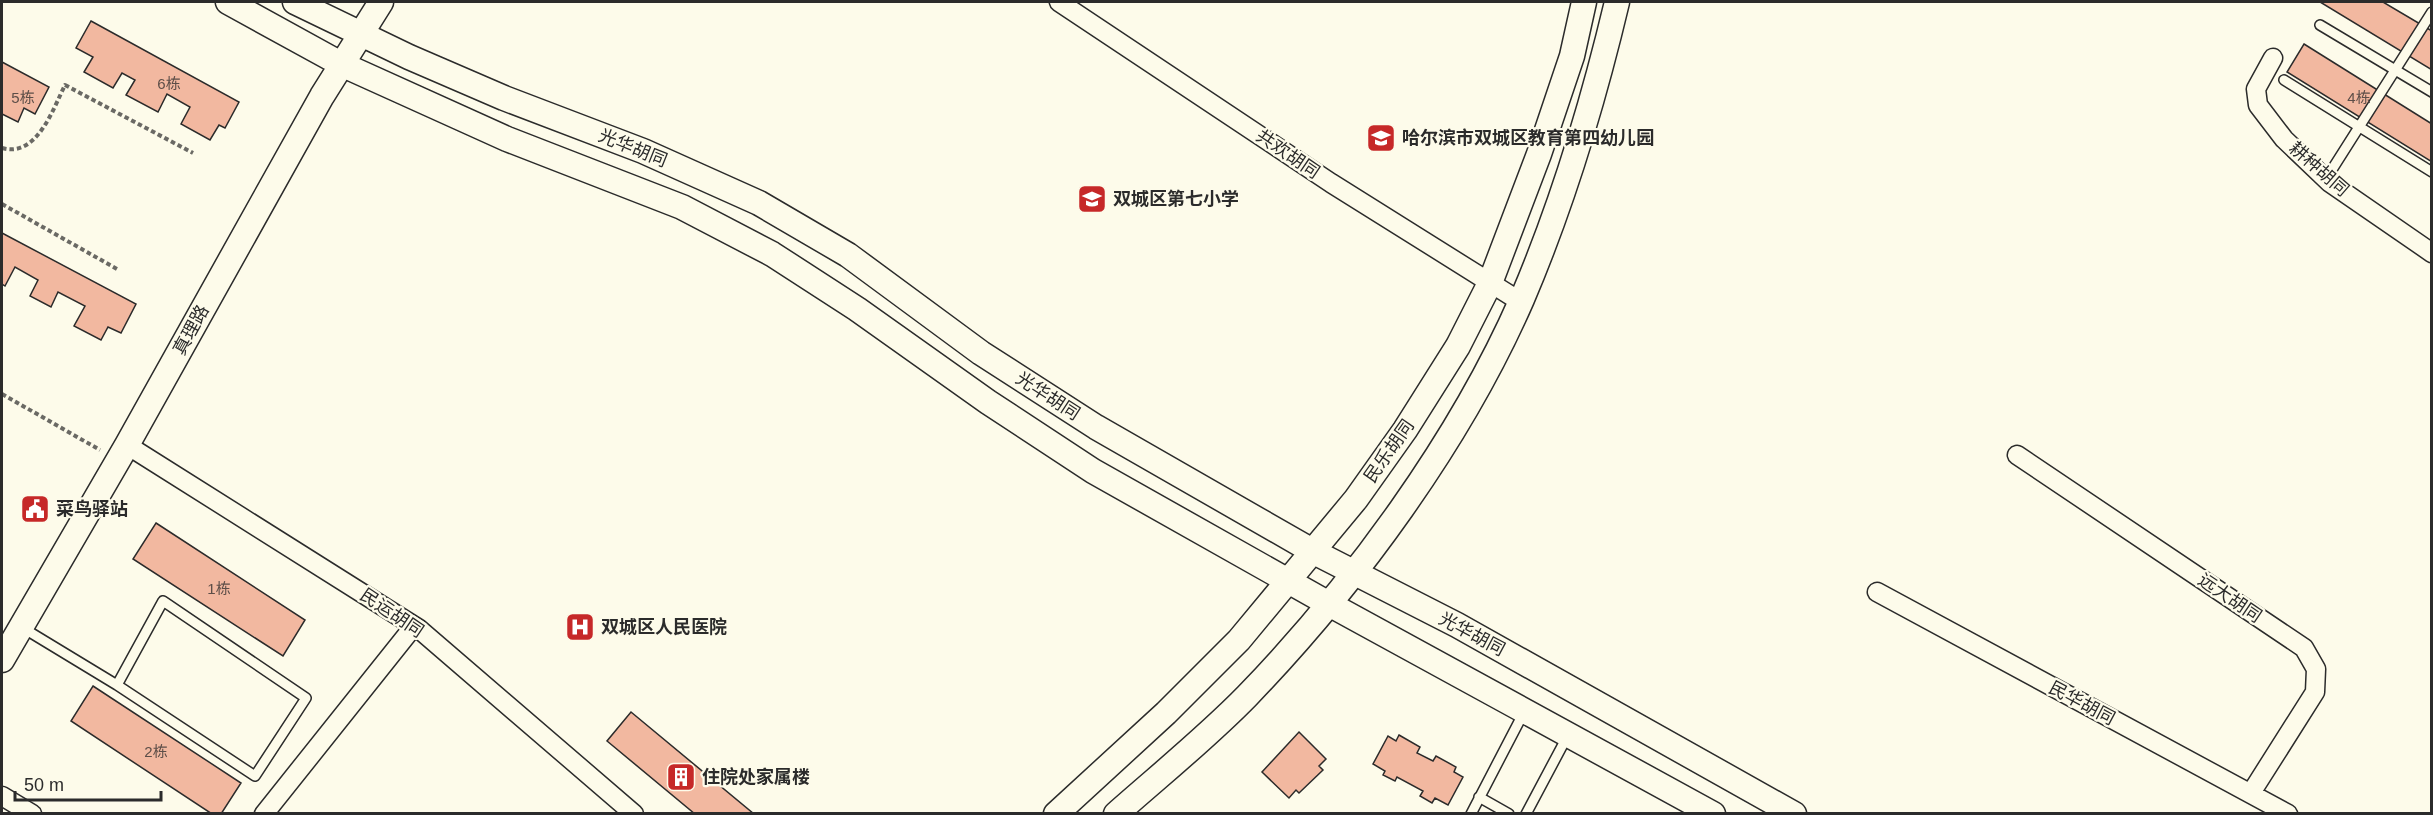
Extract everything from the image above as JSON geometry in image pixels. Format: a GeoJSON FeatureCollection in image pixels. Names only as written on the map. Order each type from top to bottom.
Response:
{"type":"FeatureCollection","features":[{"type":"Feature","properties":{"kind":"main road","name":"光华胡同"},"geometry":{"type":"LineString","coordinates":[[228,2],[341,64],[507,139],[682,207],[772,254],[857,309],[988,402],[1093,471],[1329,604],[1432,658],[1713,813]]}},
{"type":"Feature","properties":{"kind":"main road","name":"光华胡同"},"geometry":{"type":"LineString","coordinates":[[295,2],[409,57],[504,98],[643,151],[759,203],[848,255],[981,353],[1096,427],[1314,552],[1457,625],[1794,813]]}},
{"type":"Feature","properties":{"kind":"main road","name":"真理路"},"geometry":{"type":"LineString","coordinates":[[2,660],[123,452],[341,64],[381,2]]}},
{"type":"Feature","properties":{"kind":"main road","name":"民乐胡同"},"geometry":{"type":"LineString","coordinates":[[1056,813],[1166,713],[1239,640],[1290,582],[1356,499],[1405,430],[1458,346],[1490,283],[1539,154],[1572,56],[1584,2]]}},
{"type":"Feature","properties":{"kind":"main road"},"geometry":{"type":"LineString","coordinates":[[1116,813],[1200,741],[1246,696],[1329,604],[1386,530],[1435,457],[1489,367],[1521,302],[1548,237],[1572,168],[1599,77],[1617,2]]}},
{"type":"Feature","properties":{"kind":"street","name":"共欢胡同"},"geometry":{"type":"LineString","coordinates":[[1059,2],[1331,183],[1521,302]]}},
{"type":"Feature","properties":{"kind":"street","name":"耕种胡同"},"geometry":{"type":"LineString","coordinates":[[2273,58],[2256,89],[2258,105],[2284,139],[2326,179],[2432,253]]}},
{"type":"Feature","properties":{"kind":"street","name":"民运胡同"},"geometry":{"type":"LineString","coordinates":[[123,452],[414,626],[634,813]]}},
{"type":"Feature","properties":{"kind":"street","name":"远大胡同"},"geometry":{"type":"LineString","coordinates":[[2017,455],[2304,648],[2316,669],[2315,692],[2251,794]]}},
{"type":"Feature","properties":{"kind":"street","name":"民华胡同"},"geometry":{"type":"LineString","coordinates":[[1877,592],[2288,813]]}},
{"type":"Feature","properties":{"kind":"street"},"geometry":{"type":"LineString","coordinates":[[264,813],[414,626]]}},
{"type":"Feature","properties":{"kind":"street"},"geometry":{"type":"LineString","coordinates":[[2,795],[32,813]]}},
{"type":"Feature","properties":{"kind":"lane"},"geometry":{"type":"LineString","coordinates":[[2326,179],[2431,16]]}},
{"type":"Feature","properties":{"kind":"lane"},"geometry":{"type":"LineString","coordinates":[[2320,25],[2432,92]]}},
{"type":"Feature","properties":{"kind":"lane"},"geometry":{"type":"LineString","coordinates":[[2284,80],[2432,172]]}},
{"type":"Feature","properties":{"kind":"lane"},"geometry":{"type":"LineString","coordinates":[[21,627],[117,685],[255,776],[306,698],[163,601],[117,685]]}},
{"type":"Feature","properties":{"kind":"lane"},"geometry":{"type":"LineString","coordinates":[[1471,813],[1525,711]]}},
{"type":"Feature","properties":{"kind":"lane"},"geometry":{"type":"LineString","coordinates":[[1526,813],[1568,735]]}},
{"type":"Feature","properties":{"kind":"lane"},"geometry":{"type":"LineString","coordinates":[[1479,797],[1509,813]]}},
{"type":"Feature","properties":{"kind":"path"},"geometry":{"type":"LineString","coordinates":[[2,148],[10,150],[27,144],[40,134],[65,85],[193,153]]}},
{"type":"Feature","properties":{"kind":"path"},"geometry":{"type":"LineString","coordinates":[[2,204],[117,269]]}},
{"type":"Feature","properties":{"kind":"path"},"geometry":{"type":"LineString","coordinates":[[2,394],[123,452]]}},
{"type":"Feature","properties":{"kind":"building"},"geometry":{"type":"Polygon","coordinates":[[[2320,2],[2383,2],[2432,31],[2432,70],[2320,2]]]}},
{"type":"Feature","properties":{"kind":"building"},"geometry":{"type":"Polygon","coordinates":[[[91,21],[239,102],[225,128],[219,125],[210,140],[181,124],[190,107],[167,94],[158,112],[126,95],[135,80],[122,73],[113,88],[84,72],[93,57],[76,48],[91,21]]]}},
{"type":"Feature","properties":{"kind":"building"},"geometry":{"type":"Polygon","coordinates":[[[2304,44],[2432,124],[2432,162],[2287,72],[2304,44]]]}},
{"type":"Feature","properties":{"kind":"building"},"geometry":{"type":"Polygon","coordinates":[[[2,62],[49,87],[35,114],[24,108],[18,122],[2,114],[2,62]]]}},
{"type":"Feature","properties":{"kind":"building"},"geometry":{"type":"Polygon","coordinates":[[[2,233],[136,304],[121,333],[108,327],[101,340],[74,326],[85,306],[58,292],[51,307],[30,296],[38,280],[15,267],[5,286],[2,284],[2,233]]]}},
{"type":"Feature","properties":{"kind":"building"},"geometry":{"type":"Polygon","coordinates":[[[156,523],[305,620],[283,656],[133,559],[156,523]]]}},
{"type":"Feature","properties":{"kind":"building"},"geometry":{"type":"Polygon","coordinates":[[[93,686],[241,783],[221,814],[212,814],[71,721],[93,686]]]}},
{"type":"Feature","properties":{"kind":"building","name":"住院处家属楼"},"geometry":{"type":"Polygon","coordinates":[[[631,712],[754,814],[695,814],[607,741],[631,712]]]}},
{"type":"Feature","properties":{"kind":"building"},"geometry":{"type":"Polygon","coordinates":[[[1299,732],[1326,759],[1319,766],[1323,770],[1299,793],[1296,790],[1289,798],[1262,772],[1299,732]]]}},
{"type":"Feature","properties":{"kind":"building"},"geometry":{"type":"Polygon","coordinates":[[[1399,735],[1420,747],[1417,753],[1433,761],[1436,756],[1456,767],[1454,772],[1463,777],[1448,805],[1435,798],[1432,803],[1420,796],[1423,791],[1397,777],[1395,781],[1383,775],[1385,771],[1373,764],[1388,736],[1396,741],[1399,735]]]}},
{"type":"Feature","properties":{"kind":"place","name":"哈尔滨市双城区教育第四幼儿园"},"geometry":{"type":"Point","coordinates":[1381,138]}},
{"type":"Feature","properties":{"kind":"place","name":"双城区第七小学"},"geometry":{"type":"Point","coordinates":[1092,199]}},
{"type":"Feature","properties":{"kind":"place","name":"菜鸟驿站"},"geometry":{"type":"Point","coordinates":[35,509]}},
{"type":"Feature","properties":{"kind":"place","name":"双城区人民医院"},"geometry":{"type":"Point","coordinates":[580,627]}},
{"type":"Feature","properties":{"kind":"place","name":"住院处家属楼"},"geometry":{"type":"Point","coordinates":[681,777]}}]}
